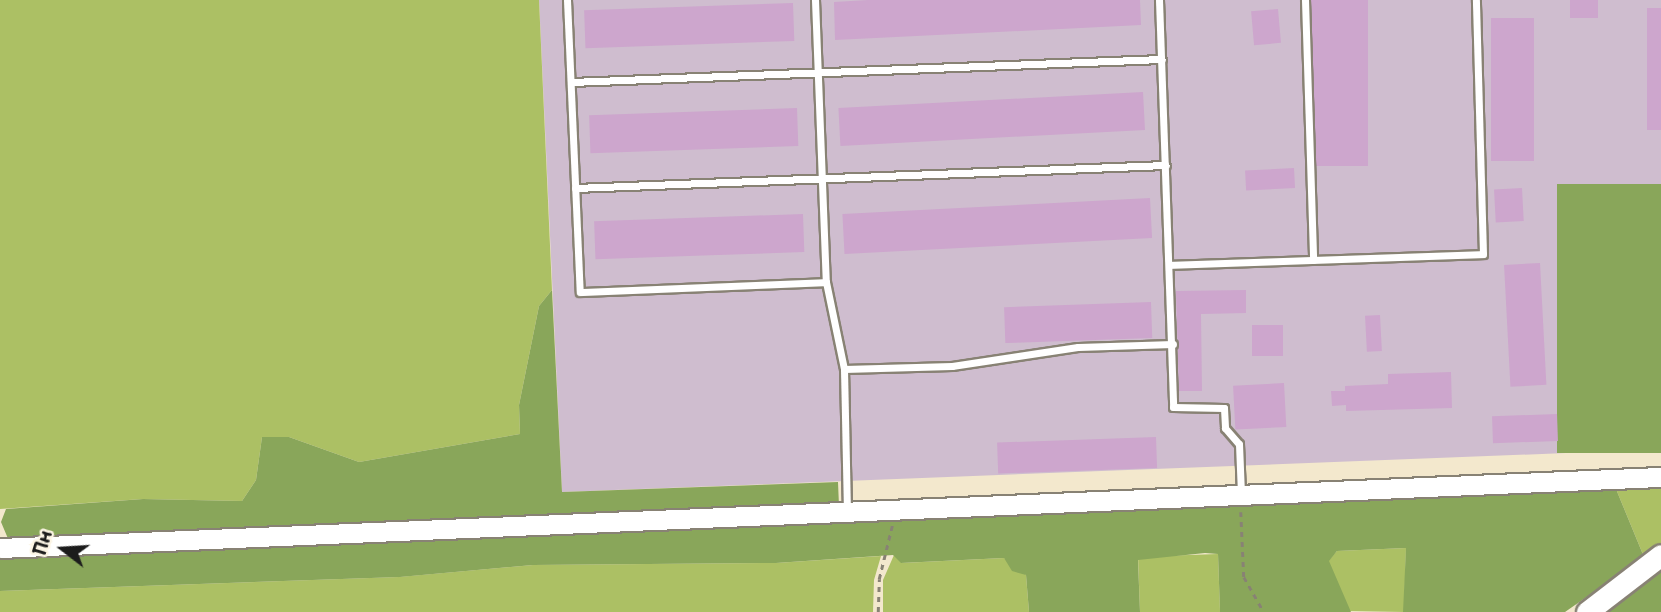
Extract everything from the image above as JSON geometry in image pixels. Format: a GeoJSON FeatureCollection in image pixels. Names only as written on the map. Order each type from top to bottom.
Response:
{"type":"FeatureCollection","features":[{"type":"Feature","properties":{"kind":"main road"},"geometry":{"type":"LineString","coordinates":[[1587,612],[1661,555]]}},
{"type":"Feature","properties":{"kind":"street"},"geometry":{"type":"LineString","coordinates":[[0,548],[1661,477]]}},
{"type":"Feature","properties":{"kind":"lane"},"geometry":{"type":"LineString","coordinates":[[567,0],[580,292],[826,282]]}},
{"type":"Feature","properties":{"kind":"lane"},"geometry":{"type":"LineString","coordinates":[[814,0],[826,282],[844,369],[847,512]]}},
{"type":"Feature","properties":{"kind":"lane"},"geometry":{"type":"LineString","coordinates":[[1159,0],[1174,407],[1223,408],[1225,428],[1239,444],[1241,494]]}},
{"type":"Feature","properties":{"kind":"lane"},"geometry":{"type":"LineString","coordinates":[[1305,0],[1314,260]]}},
{"type":"Feature","properties":{"kind":"lane"},"geometry":{"type":"LineString","coordinates":[[1170,265],[1483,254],[1476,0]]}},
{"type":"Feature","properties":{"kind":"lane"},"geometry":{"type":"LineString","coordinates":[[571,82],[1162,59]]}},
{"type":"Feature","properties":{"kind":"lane"},"geometry":{"type":"LineString","coordinates":[[575,188],[1166,164]]}},
{"type":"Feature","properties":{"kind":"lane"},"geometry":{"type":"LineString","coordinates":[[844,369],[952,366],[1078,346],[1173,344]]}},
{"type":"Feature","properties":{"kind":"path"},"geometry":{"type":"LineString","coordinates":[[1241,494],[1244,577],[1264,612]]}},
{"type":"Feature","properties":{"kind":"path"},"geometry":{"type":"LineString","coordinates":[[878,612],[879,579],[894,509]]}},
{"type":"Feature","properties":{"kind":"shaded area"},"geometry":{"type":"Polygon","coordinates":[[[539,0],[1661,0],[1661,184],[1557,184],[1566,453],[562,492],[539,0]]]}},
{"type":"Feature","properties":{"kind":"green space"},"geometry":{"type":"Polygon","coordinates":[[[0,0],[539,0],[552,290],[539,306],[519,405],[520,434],[359,462],[289,437],[262,437],[256,480],[242,501],[143,499],[0,509],[0,0]]]}},
{"type":"Feature","properties":{"kind":"green space"},"geometry":{"type":"Polygon","coordinates":[[[1557,184],[1661,184],[1661,453],[1557,453],[1557,184]]]}},
{"type":"Feature","properties":{"kind":"green space"},"geometry":{"type":"Polygon","coordinates":[[[552,290],[562,492],[838,482],[839,506],[9,541],[1,522],[6,509],[143,499],[242,501],[256,480],[262,437],[289,437],[359,462],[520,434],[519,405],[539,306],[552,290]]]}},
{"type":"Feature","properties":{"kind":"green space"},"geometry":{"type":"Polygon","coordinates":[[[1616,489],[1661,489],[1661,545],[1644,557],[1616,489]]]}},
{"type":"Feature","properties":{"kind":"green space"},"geometry":{"type":"Polygon","coordinates":[[[1616,489],[1644,557],[1565,612],[1403,612],[1406,548],[1337,551],[1329,561],[1351,612],[1220,612],[1218,554],[1205,553],[1138,560],[1140,612],[1029,612],[1026,575],[1012,571],[1004,558],[901,563],[893,555],[776,563],[533,565],[400,577],[0,591],[0,553],[1152,504],[1616,489]]]}},
{"type":"Feature","properties":{"kind":"green space"},"geometry":{"type":"Polygon","coordinates":[[[1406,548],[1404,612],[1348,611],[1328,561],[1337,551],[1406,548]]]}},
{"type":"Feature","properties":{"kind":"green space"},"geometry":{"type":"Polygon","coordinates":[[[1218,554],[1220,612],[1140,612],[1138,557],[1218,554]]]}},
{"type":"Feature","properties":{"kind":"green space"},"geometry":{"type":"Polygon","coordinates":[[[894,555],[902,563],[1004,558],[1026,575],[1029,612],[883,612],[883,580],[894,555]]]}},
{"type":"Feature","properties":{"kind":"green space"},"geometry":{"type":"Polygon","coordinates":[[[881,556],[874,580],[873,612],[0,612],[0,591],[399,577],[533,565],[776,563],[881,556]]]}},
{"type":"Feature","properties":{"kind":"green space"},"geometry":{"type":"Polygon","coordinates":[[[1661,567],[1661,612],[1602,612],[1661,567]]]}},
{"type":"Feature","properties":{"kind":"building"},"geometry":{"type":"Polygon","coordinates":[[[1140,0],[1141,25],[835,40],[834,2],[1140,0]]]}},
{"type":"Feature","properties":{"kind":"building"},"geometry":{"type":"Polygon","coordinates":[[[1311,0],[1368,0],[1368,166],[1311,166],[1311,0]]]}},
{"type":"Feature","properties":{"kind":"building"},"geometry":{"type":"Polygon","coordinates":[[[1570,0],[1598,0],[1598,18],[1570,18],[1570,0]]]}},
{"type":"Feature","properties":{"kind":"building"},"geometry":{"type":"Polygon","coordinates":[[[793,3],[794,41],[585,48],[584,10],[793,3]]]}},
{"type":"Feature","properties":{"kind":"building"},"geometry":{"type":"Polygon","coordinates":[[[1647,8],[1661,8],[1661,130],[1647,130],[1647,8]]]}},
{"type":"Feature","properties":{"kind":"building"},"geometry":{"type":"Polygon","coordinates":[[[1278,9],[1281,43],[1254,45],[1251,11],[1278,9]]]}},
{"type":"Feature","properties":{"kind":"building"},"geometry":{"type":"Polygon","coordinates":[[[1491,18],[1534,18],[1534,161],[1491,161],[1491,18]]]}},
{"type":"Feature","properties":{"kind":"building"},"geometry":{"type":"Polygon","coordinates":[[[1143,92],[1145,130],[840,146],[838,108],[1143,92]]]}},
{"type":"Feature","properties":{"kind":"building"},"geometry":{"type":"Polygon","coordinates":[[[797,108],[798,146],[590,153],[589,115],[797,108]]]}},
{"type":"Feature","properties":{"kind":"building"},"geometry":{"type":"Polygon","coordinates":[[[1294,168],[1295,188],[1246,191],[1245,171],[1294,168]]]}},
{"type":"Feature","properties":{"kind":"building"},"geometry":{"type":"Polygon","coordinates":[[[1522,188],[1524,221],[1496,222],[1494,189],[1522,188]]]}},
{"type":"Feature","properties":{"kind":"building"},"geometry":{"type":"Polygon","coordinates":[[[1150,198],[1152,238],[845,254],[842,214],[1150,198]]]}},
{"type":"Feature","properties":{"kind":"building"},"geometry":{"type":"Polygon","coordinates":[[[803,214],[804,252],[595,259],[594,221],[803,214]]]}},
{"type":"Feature","properties":{"kind":"building"},"geometry":{"type":"Polygon","coordinates":[[[1540,263],[1546,385],[1510,387],[1504,265],[1540,263]]]}},
{"type":"Feature","properties":{"kind":"building"},"geometry":{"type":"Polygon","coordinates":[[[1246,290],[1246,313],[1201,314],[1202,391],[1179,391],[1176,291],[1246,290]]]}},
{"type":"Feature","properties":{"kind":"building"},"geometry":{"type":"Polygon","coordinates":[[[1151,302],[1152,338],[1005,343],[1004,307],[1151,302]]]}},
{"type":"Feature","properties":{"kind":"building"},"geometry":{"type":"Polygon","coordinates":[[[1380,315],[1382,351],[1367,352],[1365,316],[1380,315]]]}},
{"type":"Feature","properties":{"kind":"building"},"geometry":{"type":"Polygon","coordinates":[[[1252,325],[1283,325],[1283,356],[1252,356],[1252,325]]]}},
{"type":"Feature","properties":{"kind":"building"},"geometry":{"type":"Polygon","coordinates":[[[1451,372],[1452,408],[1346,411],[1346,405],[1332,406],[1331,391],[1345,391],[1345,386],[1388,384],[1388,374],[1451,372]]]}},
{"type":"Feature","properties":{"kind":"building"},"geometry":{"type":"Polygon","coordinates":[[[1284,383],[1286,427],[1235,430],[1233,386],[1284,383]]]}},
{"type":"Feature","properties":{"kind":"building"},"geometry":{"type":"Polygon","coordinates":[[[1557,414],[1558,441],[1493,443],[1492,416],[1557,414]]]}},
{"type":"Feature","properties":{"kind":"building"},"geometry":{"type":"Polygon","coordinates":[[[1156,437],[1157,468],[998,474],[997,443],[1156,437]]]}}]}
